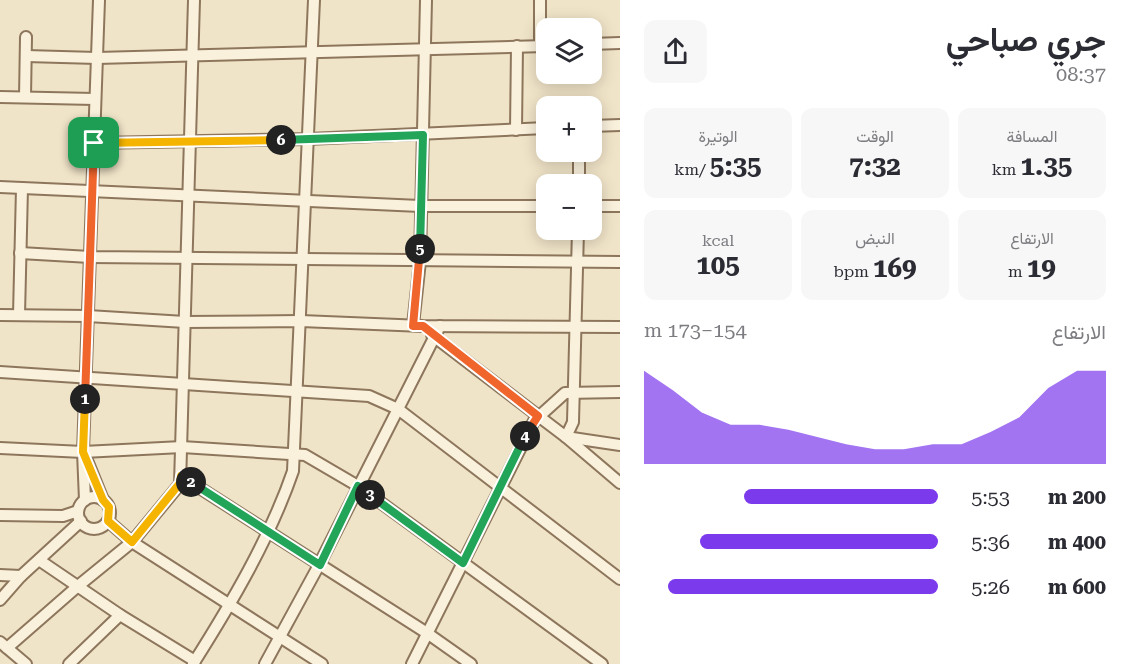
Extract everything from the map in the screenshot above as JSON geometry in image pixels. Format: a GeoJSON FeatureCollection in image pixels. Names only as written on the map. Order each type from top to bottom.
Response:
{"type":"FeatureCollection","features":[{"type":"Feature","properties":{"kind":"street"},"geometry":{"type":"LineString","coordinates":[[0,600],[80,516],[85,500],[83,452],[99,0]]}},
{"type":"Feature","properties":{"kind":"street"},"geometry":{"type":"LineString","coordinates":[[26,664],[4,645],[132,542],[180,483],[194,0]]}},
{"type":"Feature","properties":{"kind":"street"},"geometry":{"type":"LineString","coordinates":[[39,560],[194,663],[229,604],[267,532],[290,481],[296,455],[314,0]]}},
{"type":"Feature","properties":{"kind":"street"},"geometry":{"type":"LineString","coordinates":[[418,326],[426,0]]}},
{"type":"Feature","properties":{"kind":"street"},"geometry":{"type":"LineString","coordinates":[[540,0],[541,18]]}},
{"type":"Feature","properties":{"kind":"street"},"geometry":{"type":"LineString","coordinates":[[25,97],[26,37]]}},
{"type":"Feature","properties":{"kind":"street"},"geometry":{"type":"LineString","coordinates":[[602,44],[620,43]]}},
{"type":"Feature","properties":{"kind":"street"},"geometry":{"type":"LineString","coordinates":[[516,130],[517,46]]}},
{"type":"Feature","properties":{"kind":"street"},"geometry":{"type":"LineString","coordinates":[[26,56],[97,58],[536,46]]}},
{"type":"Feature","properties":{"kind":"street"},"geometry":{"type":"LineString","coordinates":[[0,97],[95,99]]}},
{"type":"Feature","properties":{"kind":"street"},"geometry":{"type":"LineString","coordinates":[[602,126],[620,125]]}},
{"type":"Feature","properties":{"kind":"street"},"geometry":{"type":"LineString","coordinates":[[94,143],[308,139],[536,129]]}},
{"type":"Feature","properties":{"kind":"street"},"geometry":{"type":"LineString","coordinates":[[0,187],[420,206],[536,206]]}},
{"type":"Feature","properties":{"kind":"street"},"geometry":{"type":"LineString","coordinates":[[19,315],[22,188]]}},
{"type":"Feature","properties":{"kind":"street"},"geometry":{"type":"LineString","coordinates":[[602,206],[620,206]]}},
{"type":"Feature","properties":{"kind":"street"},"geometry":{"type":"LineString","coordinates":[[566,437],[573,422],[578,240]]}},
{"type":"Feature","properties":{"kind":"street"},"geometry":{"type":"LineString","coordinates":[[20,253],[90,257],[620,262]]}},
{"type":"Feature","properties":{"kind":"street"},"geometry":{"type":"LineString","coordinates":[[0,315],[88,316],[185,322],[301,321],[418,326],[620,327]]}},
{"type":"Feature","properties":{"kind":"street"},"geometry":{"type":"LineString","coordinates":[[418,326],[566,437],[620,483]]}},
{"type":"Feature","properties":{"kind":"street"},"geometry":{"type":"LineString","coordinates":[[265,664],[320,565],[358,486],[436,338],[440,326]]}},
{"type":"Feature","properties":{"kind":"street"},"geometry":{"type":"LineString","coordinates":[[0,372],[369,396],[398,409],[620,579]]}},
{"type":"Feature","properties":{"kind":"street"},"geometry":{"type":"LineString","coordinates":[[412,664],[499,487],[538,416],[561,395],[573,391],[620,392]]}},
{"type":"Feature","properties":{"kind":"street"},"geometry":{"type":"LineString","coordinates":[[566,437],[620,445]]}},
{"type":"Feature","properties":{"kind":"street"},"geometry":{"type":"LineString","coordinates":[[0,448],[83,452],[182,447],[305,455],[358,486],[602,664]]}},
{"type":"Feature","properties":{"kind":"street"},"geometry":{"type":"LineString","coordinates":[[0,515],[80,516],[92,529],[101,527],[108,521],[109,507],[103,500],[83,452]]}},
{"type":"Feature","properties":{"kind":"street"},"geometry":{"type":"LineString","coordinates":[[181,476],[427,633],[471,664]]}},
{"type":"Feature","properties":{"kind":"street"},"geometry":{"type":"LineString","coordinates":[[85,500],[94,497],[103,500]]}},
{"type":"Feature","properties":{"kind":"street"},"geometry":{"type":"LineString","coordinates":[[108,521],[132,542],[322,664]]}},
{"type":"Feature","properties":{"kind":"street"},"geometry":{"type":"LineString","coordinates":[[0,575],[21,576]]}},
{"type":"Feature","properties":{"kind":"street"},"geometry":{"type":"LineString","coordinates":[[69,664],[120,615]]}},
{"type":"Feature","properties":{"kind":"route"},"geometry":{"type":"LineString","coordinates":[[423,135],[420,261],[413,326],[423,326],[538,416],[531,425],[499,487],[463,563],[358,486],[320,565],[181,476],[180,483],[132,542],[108,521],[109,507],[103,500],[83,452],[94,143],[423,135]]}}]}
